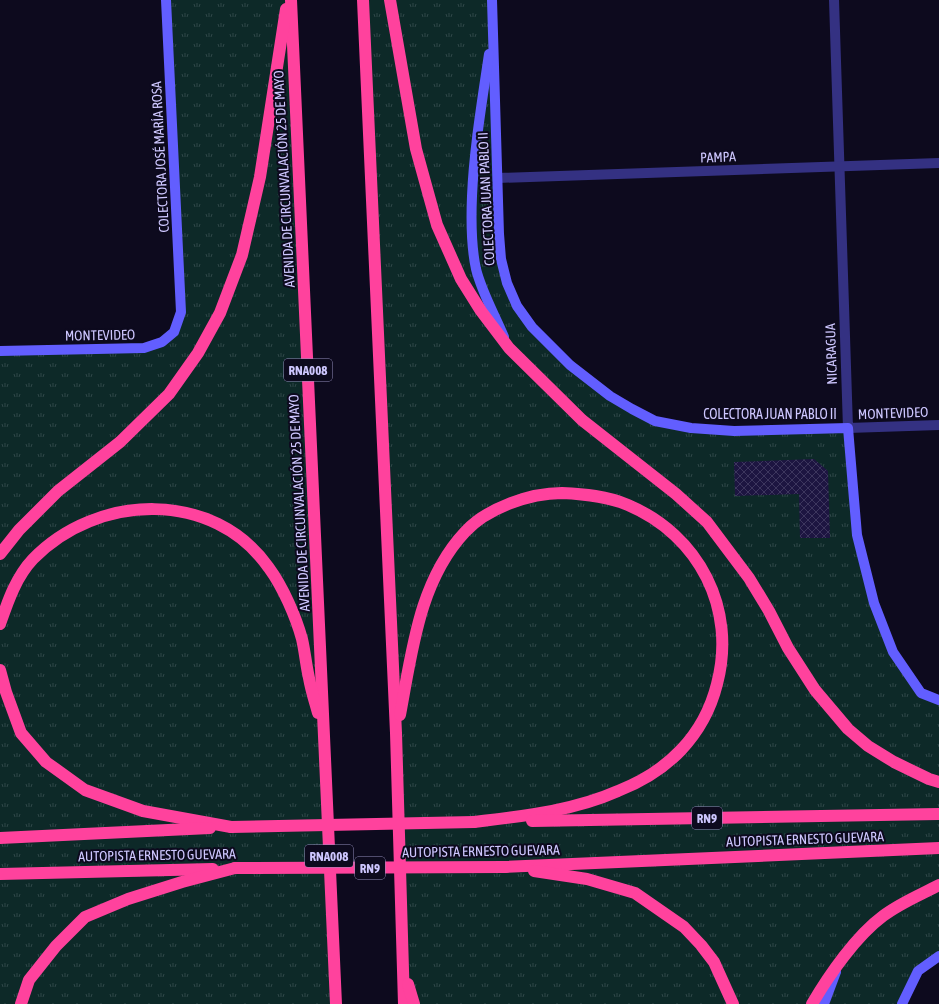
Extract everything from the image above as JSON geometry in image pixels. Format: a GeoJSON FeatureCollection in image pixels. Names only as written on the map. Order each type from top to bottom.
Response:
{"type":"FeatureCollection","features":[{"type":"Feature","properties":{"kind":"highway"},"geometry":{"type":"LineString","coordinates":[[0,554],[19,530],[58,491],[120,442],[169,394],[198,353],[220,313],[242,255],[260,177],[288,0]]}},
{"type":"Feature","properties":{"kind":"highway","name":"AVENIDA DE CIRCUNVALACIÓN 25 DE MAYO"},"geometry":{"type":"LineString","coordinates":[[291,0],[336,1004]]}},
{"type":"Feature","properties":{"kind":"highway"},"geometry":{"type":"LineString","coordinates":[[363,0],[396,732],[404,1004]]}},
{"type":"Feature","properties":{"kind":"highway"},"geometry":{"type":"LineString","coordinates":[[390,0],[416,148],[438,225],[461,279],[482,311],[509,348],[582,420],[676,494],[707,522],[749,578],[769,611],[788,648],[815,690],[848,729],[868,746],[894,762],[929,779],[939,782]]}},
{"type":"Feature","properties":{"kind":"highway"},"geometry":{"type":"LineString","coordinates":[[396,732],[416,630],[436,574],[450,550],[465,531],[479,519],[495,510],[532,496],[554,493],[578,493],[626,504],[647,514],[673,532],[703,568],[712,586],[723,629],[723,654],[720,674],[714,696],[706,716],[695,734],[665,765],[633,784],[604,797],[542,813],[474,822]]}},
{"type":"Feature","properties":{"kind":"highway"},"geometry":{"type":"LineString","coordinates":[[0,624],[13,589],[32,560],[47,546],[64,534],[83,524],[130,511],[150,509],[172,510],[192,514],[212,521],[231,531],[246,543],[261,557],[278,582],[296,619],[324,740]]}},
{"type":"Feature","properties":{"kind":"highway"},"geometry":{"type":"LineString","coordinates":[[0,670],[6,692],[21,733],[46,762],[85,790],[143,811],[231,827]]}},
{"type":"Feature","properties":{"kind":"highway","name":"AUTOPISTA ERNESTO GUEVARA"},"geometry":{"type":"LineString","coordinates":[[0,838],[231,827],[939,814]]}},
{"type":"Feature","properties":{"kind":"highway","name":"AUTOPISTA ERNESTO GUEVARA"},"geometry":{"type":"LineString","coordinates":[[0,874],[235,868],[505,867],[939,848]]}},
{"type":"Feature","properties":{"kind":"highway"},"geometry":{"type":"LineString","coordinates":[[505,867],[587,879],[636,893],[684,927],[701,945],[714,962],[733,1004]]}},
{"type":"Feature","properties":{"kind":"highway"},"geometry":{"type":"LineString","coordinates":[[21,1004],[29,980],[56,946],[85,917],[128,899],[182,882],[235,868]]}},
{"type":"Feature","properties":{"kind":"highway"},"geometry":{"type":"LineString","coordinates":[[812,1004],[838,965],[864,933],[882,917],[903,902],[939,885]]}},
{"type":"Feature","properties":{"kind":"highway"},"geometry":{"type":"LineString","coordinates":[[402,967],[414,1004]]}},
{"type":"Feature","properties":{"kind":"highway"},"geometry":{"type":"LineString","coordinates":[[328,1004],[335,972]]}},
{"type":"Feature","properties":{"kind":"main road","name":"COLECTORA JOSÉ MARÍA ROSA"},"geometry":{"type":"LineString","coordinates":[[166,0],[181,312]]}},
{"type":"Feature","properties":{"kind":"main road","name":"COLECTORA JUAN PABLO II"},"geometry":{"type":"LineString","coordinates":[[492,0],[501,259],[507,283],[517,306],[532,327],[570,366],[610,396],[655,420],[691,428],[734,431],[848,428]]}},
{"type":"Feature","properties":{"kind":"main road"},"geometry":{"type":"LineString","coordinates":[[493,26],[476,147],[471,214],[472,243],[476,269],[482,288],[509,348]]}},
{"type":"Feature","properties":{"kind":"main road","name":"MONTEVIDEO"},"geometry":{"type":"LineString","coordinates":[[0,351],[144,348],[162,342],[174,332],[181,312]]}},
{"type":"Feature","properties":{"kind":"main road","name":"NICARAGUA"},"geometry":{"type":"LineString","coordinates":[[848,428],[857,535],[874,603],[892,652],[921,693],[939,700]]}},
{"type":"Feature","properties":{"kind":"main road"},"geometry":{"type":"LineString","coordinates":[[902,1004],[918,971],[939,956]]}},
{"type":"Feature","properties":{"kind":"main road"},"geometry":{"type":"LineString","coordinates":[[824,1004],[838,965]]}},
{"type":"Feature","properties":{"kind":"street","name":"NICARAGUA"},"geometry":{"type":"LineString","coordinates":[[834,0],[848,428]]}},
{"type":"Feature","properties":{"kind":"street","name":"PAMPA"},"geometry":{"type":"LineString","coordinates":[[498,178],[939,164]]}},
{"type":"Feature","properties":{"kind":"street","name":"MONTEVIDEO"},"geometry":{"type":"LineString","coordinates":[[848,428],[939,425]]}},
{"type":"Feature","properties":{"kind":"green space"},"geometry":{"type":"Polygon","coordinates":[[[166,0],[291,0],[336,1004],[0,1004],[0,351],[162,342],[181,312],[166,0]]]}},
{"type":"Feature","properties":{"kind":"green space"},"geometry":{"type":"Polygon","coordinates":[[[363,0],[492,0],[498,178],[507,283],[550,346],[632,409],[691,428],[848,428],[857,535],[893,652],[921,693],[939,700],[939,956],[918,971],[902,1004],[404,1004],[363,0]]]}},
{"type":"Feature","properties":{"kind":"building"},"geometry":{"type":"Polygon","coordinates":[[[814,459],[828,471],[830,538],[800,538],[799,494],[735,496],[734,462],[814,459]]]}}]}
